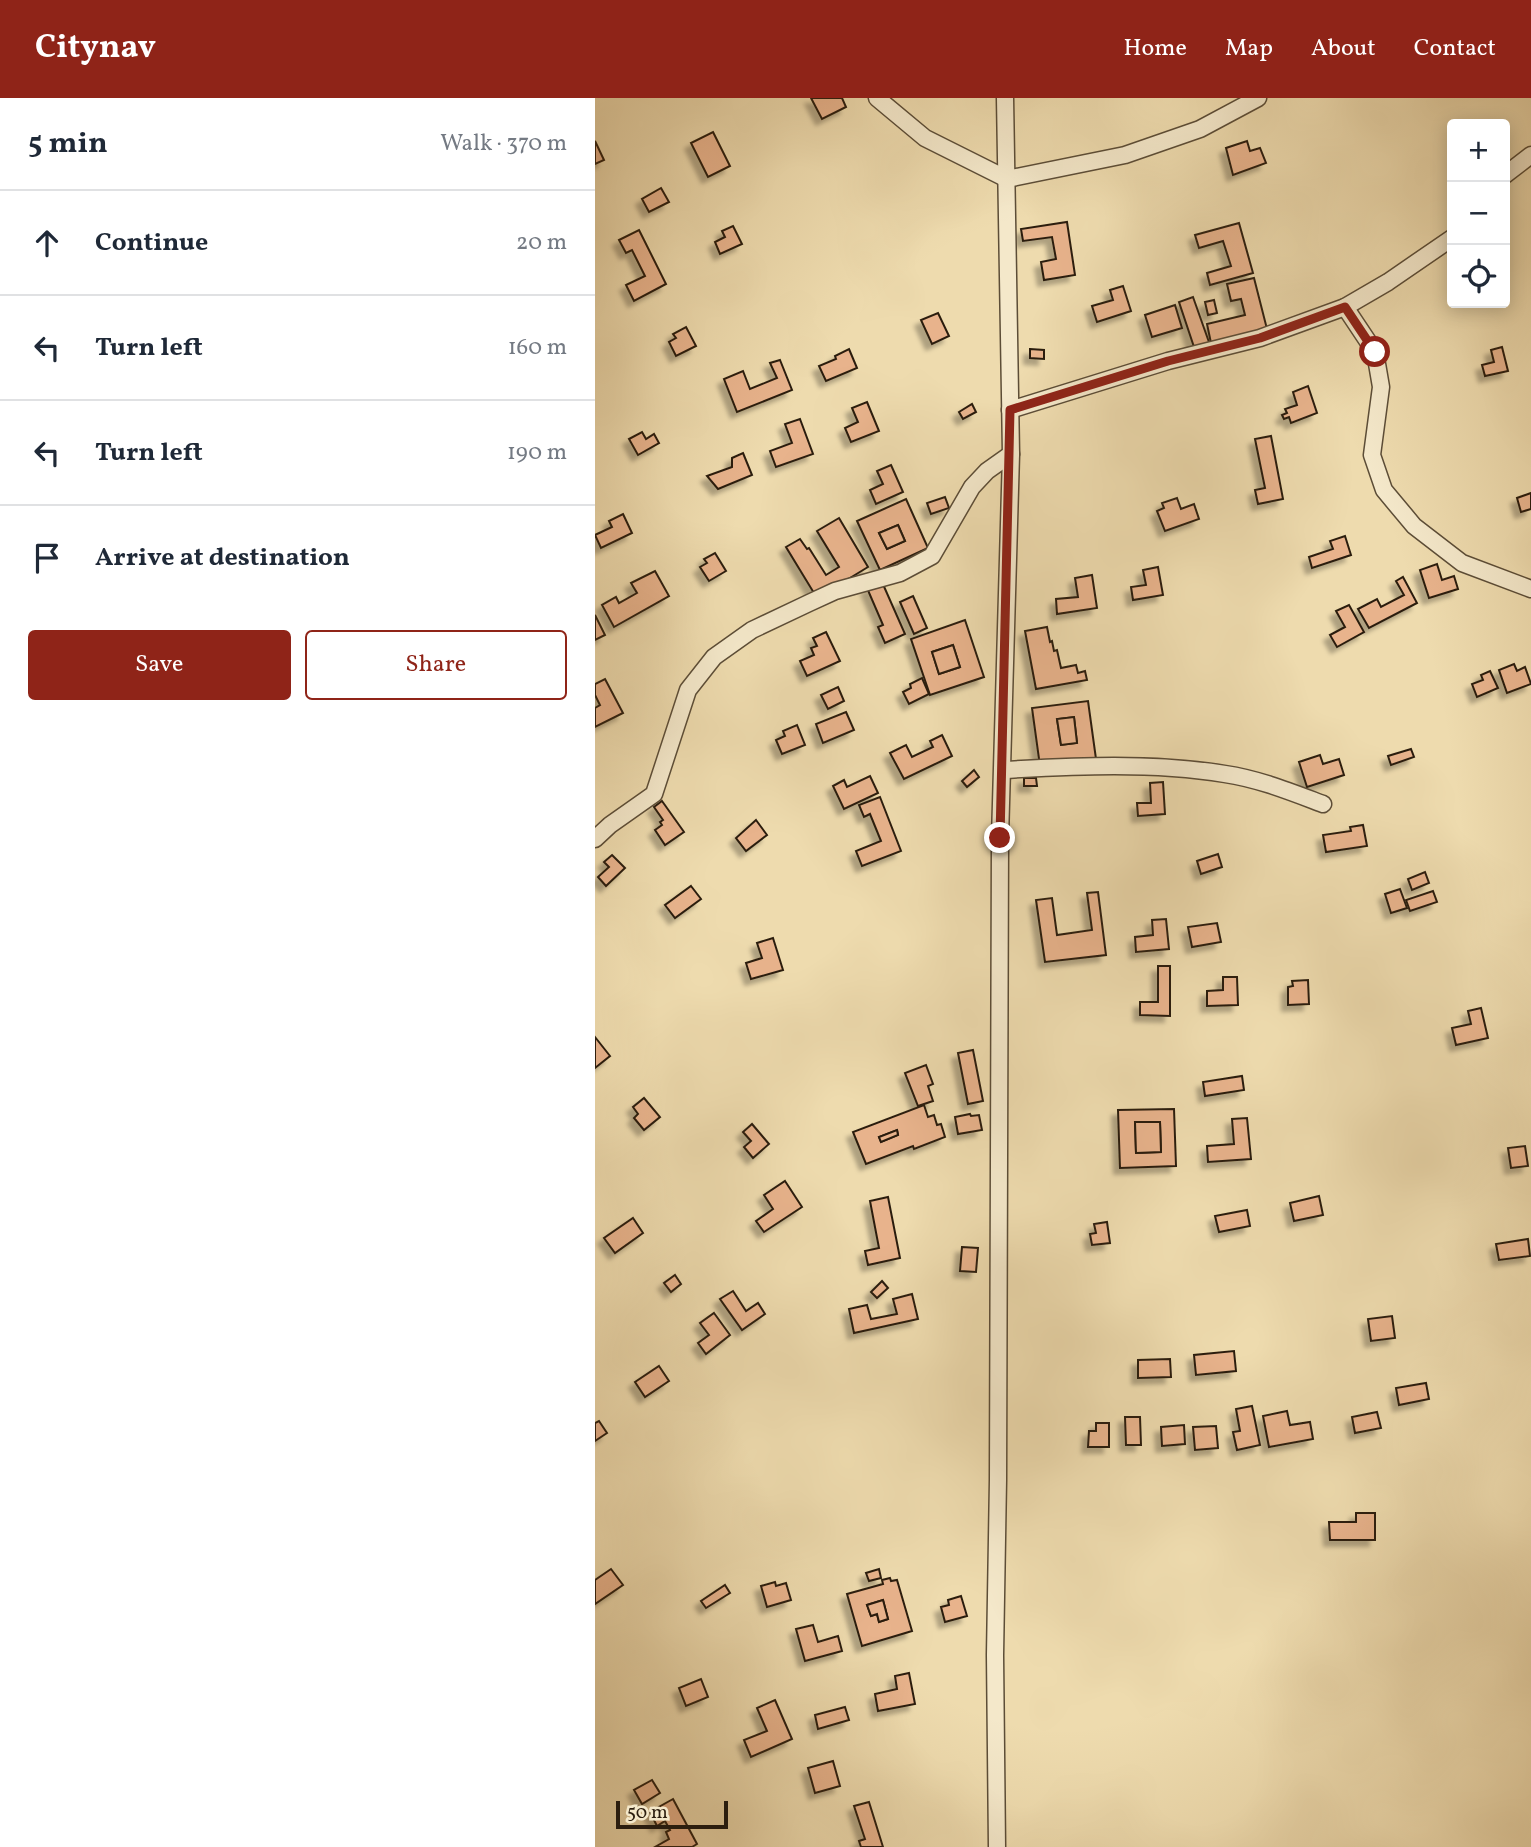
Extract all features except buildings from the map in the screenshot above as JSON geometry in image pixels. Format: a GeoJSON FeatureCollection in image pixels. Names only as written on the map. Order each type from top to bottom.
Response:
{"type":"FeatureCollection","features":[{"type":"Feature","properties":{"kind":"street"},"geometry":{"type":"LineString","coordinates":[[877,98],[925,138],[1007,179],[1125,155],[1200,129],[1258,98]]}},
{"type":"Feature","properties":{"kind":"street"},"geometry":{"type":"LineString","coordinates":[[997,1847],[995,1655],[999,1480],[1000,838],[1011,454],[1005,98]]}},
{"type":"Feature","properties":{"kind":"street"},"geometry":{"type":"LineString","coordinates":[[1510,171],[1531,155]]}},
{"type":"Feature","properties":{"kind":"street"},"geometry":{"type":"LineString","coordinates":[[1010,410],[1168,361],[1260,338],[1345,307],[1388,282],[1447,241]]}},
{"type":"Feature","properties":{"kind":"street"},"geometry":{"type":"LineString","coordinates":[[1345,307],[1375,352],[1381,387],[1372,455],[1384,490],[1414,526],[1462,563],[1531,589]]}},
{"type":"Feature","properties":{"kind":"street"},"geometry":{"type":"LineString","coordinates":[[595,839],[654,794],[688,690],[713,657],[752,630],[827,595],[900,573],[932,556],[972,488],[987,471],[1011,454]]}},
{"type":"Feature","properties":{"kind":"street"},"geometry":{"type":"LineString","coordinates":[[1003,770],[1093,766],[1224,774],[1272,785],[1323,804]]}},
{"type":"Feature","properties":{"kind":"route"},"geometry":{"type":"LineString","coordinates":[[1000,838],[1010,410],[1168,361],[1260,338],[1345,307],[1375,352]]}}]}
